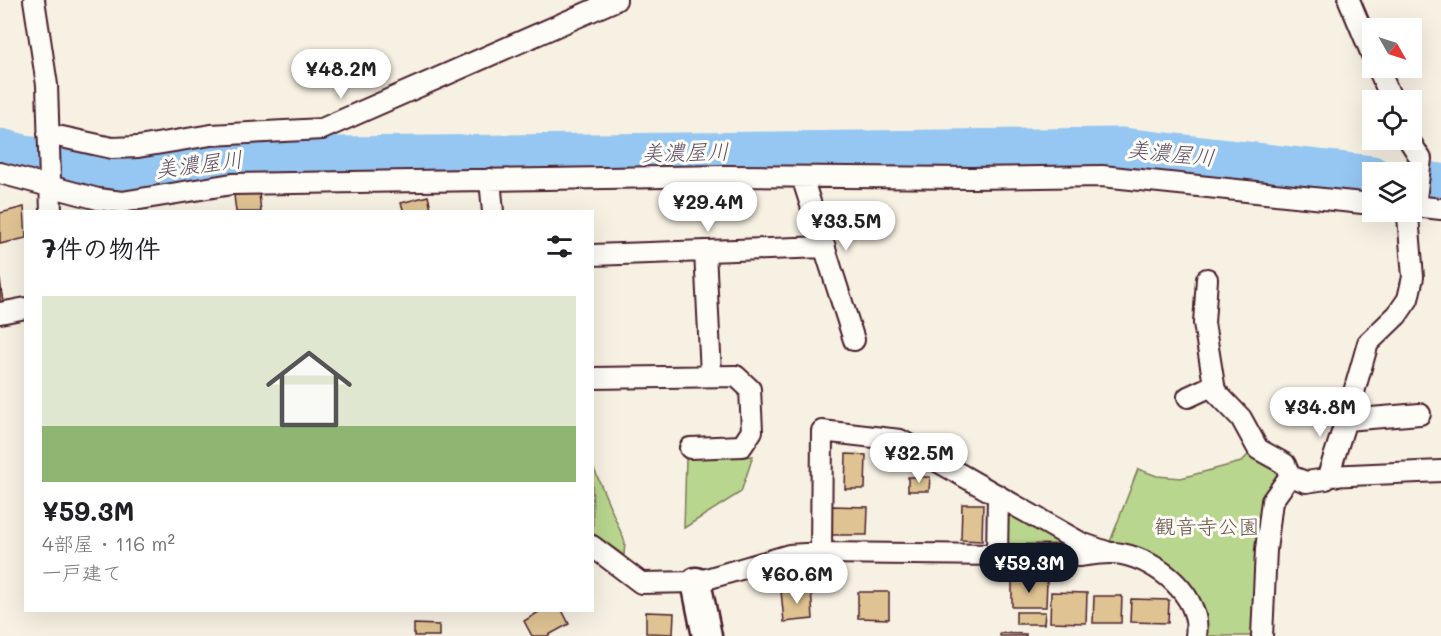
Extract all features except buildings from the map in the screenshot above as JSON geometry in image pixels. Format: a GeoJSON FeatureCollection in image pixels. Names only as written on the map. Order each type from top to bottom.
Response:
{"type":"FeatureCollection","features":[{"type":"Feature","properties":{"kind":"street"},"geometry":{"type":"LineString","coordinates":[[34,0],[47,85],[51,210]]}},
{"type":"Feature","properties":{"kind":"street"},"geometry":{"type":"LineString","coordinates":[[48,134],[101,147],[121,148],[211,135],[322,129],[616,0]]}},
{"type":"Feature","properties":{"kind":"street"},"geometry":{"type":"LineString","coordinates":[[1348,0],[1362,32]]}},
{"type":"Feature","properties":{"kind":"street"},"geometry":{"type":"LineString","coordinates":[[0,173],[98,199],[122,202],[232,184],[724,176],[971,178],[1102,176],[1362,203]]}},
{"type":"Feature","properties":{"kind":"street"},"geometry":{"type":"LineString","coordinates":[[802,177],[854,340]]}},
{"type":"Feature","properties":{"kind":"street"},"geometry":{"type":"LineString","coordinates":[[490,179],[493,210]]}},
{"type":"Feature","properties":{"kind":"street"},"geometry":{"type":"LineString","coordinates":[[1422,210],[1441,208]]}},
{"type":"Feature","properties":{"kind":"street"},"geometry":{"type":"LineString","coordinates":[[1207,279],[1204,323],[1215,391],[1241,418],[1258,449],[1285,464],[1290,476],[1306,482],[1326,479],[1346,420],[1368,342],[1397,315],[1408,299],[1413,277],[1410,222]]}},
{"type":"Feature","properties":{"kind":"street"},"geometry":{"type":"LineString","coordinates":[[594,255],[825,247]]}},
{"type":"Feature","properties":{"kind":"street"},"geometry":{"type":"LineString","coordinates":[[705,251],[711,375]]}},
{"type":"Feature","properties":{"kind":"street"},"geometry":{"type":"LineString","coordinates":[[0,313],[24,308]]}},
{"type":"Feature","properties":{"kind":"street"},"geometry":{"type":"LineString","coordinates":[[594,378],[736,376],[750,389],[752,431],[742,446],[690,448]]}},
{"type":"Feature","properties":{"kind":"street"},"geometry":{"type":"LineString","coordinates":[[1188,397],[1214,385]]}},
{"type":"Feature","properties":{"kind":"street"},"geometry":{"type":"LineString","coordinates":[[1346,420],[1420,414]]}},
{"type":"Feature","properties":{"kind":"street"},"geometry":{"type":"LineString","coordinates":[[821,553],[822,430],[900,440],[1081,543],[1146,562],[1166,573],[1186,598],[1193,611],[1198,623],[1196,636]]}},
{"type":"Feature","properties":{"kind":"street"},"geometry":{"type":"LineString","coordinates":[[1328,476],[1441,471]]}},
{"type":"Feature","properties":{"kind":"street"},"geometry":{"type":"LineString","coordinates":[[1262,636],[1266,550],[1272,501],[1290,476]]}},
{"type":"Feature","properties":{"kind":"street"},"geometry":{"type":"LineString","coordinates":[[997,555],[998,495]]}},
{"type":"Feature","properties":{"kind":"street"},"geometry":{"type":"LineString","coordinates":[[594,548],[641,583],[696,582],[789,555],[821,553],[1080,556],[1109,552]]}},
{"type":"Feature","properties":{"kind":"street"},"geometry":{"type":"LineString","coordinates":[[696,582],[707,636]]}},
{"type":"Feature","properties":{"kind":"green space","name":"観音寺公園"},"geometry":{"type":"Polygon","coordinates":[[[1252,451],[1279,468],[1266,504],[1253,636],[1205,636],[1207,624],[1199,604],[1128,546],[1110,542],[1138,469],[1157,476],[1181,478],[1241,462],[1252,451]]]}},
{"type":"Feature","properties":{"kind":"green space"},"geometry":{"type":"Polygon","coordinates":[[[753,456],[741,492],[684,528],[686,458],[753,456]]]}},
{"type":"Feature","properties":{"kind":"green space"},"geometry":{"type":"Polygon","coordinates":[[[594,469],[625,542],[624,555],[594,534],[594,469]]]}},
{"type":"Feature","properties":{"kind":"green space"},"geometry":{"type":"Polygon","coordinates":[[[1005,508],[1060,540],[1054,547],[1012,548],[1004,540],[1005,508]]]}},
{"type":"Feature","properties":{"kind":"waterway","name":"美濃屋川"},"geometry":{"type":"LineString","coordinates":[[0,148],[93,172],[118,175],[228,159],[1121,147],[1362,174]]}},
{"type":"Feature","properties":{"kind":"waterway","name":"美濃屋川"},"geometry":{"type":"LineString","coordinates":[[1422,180],[1441,183]]}}]}
